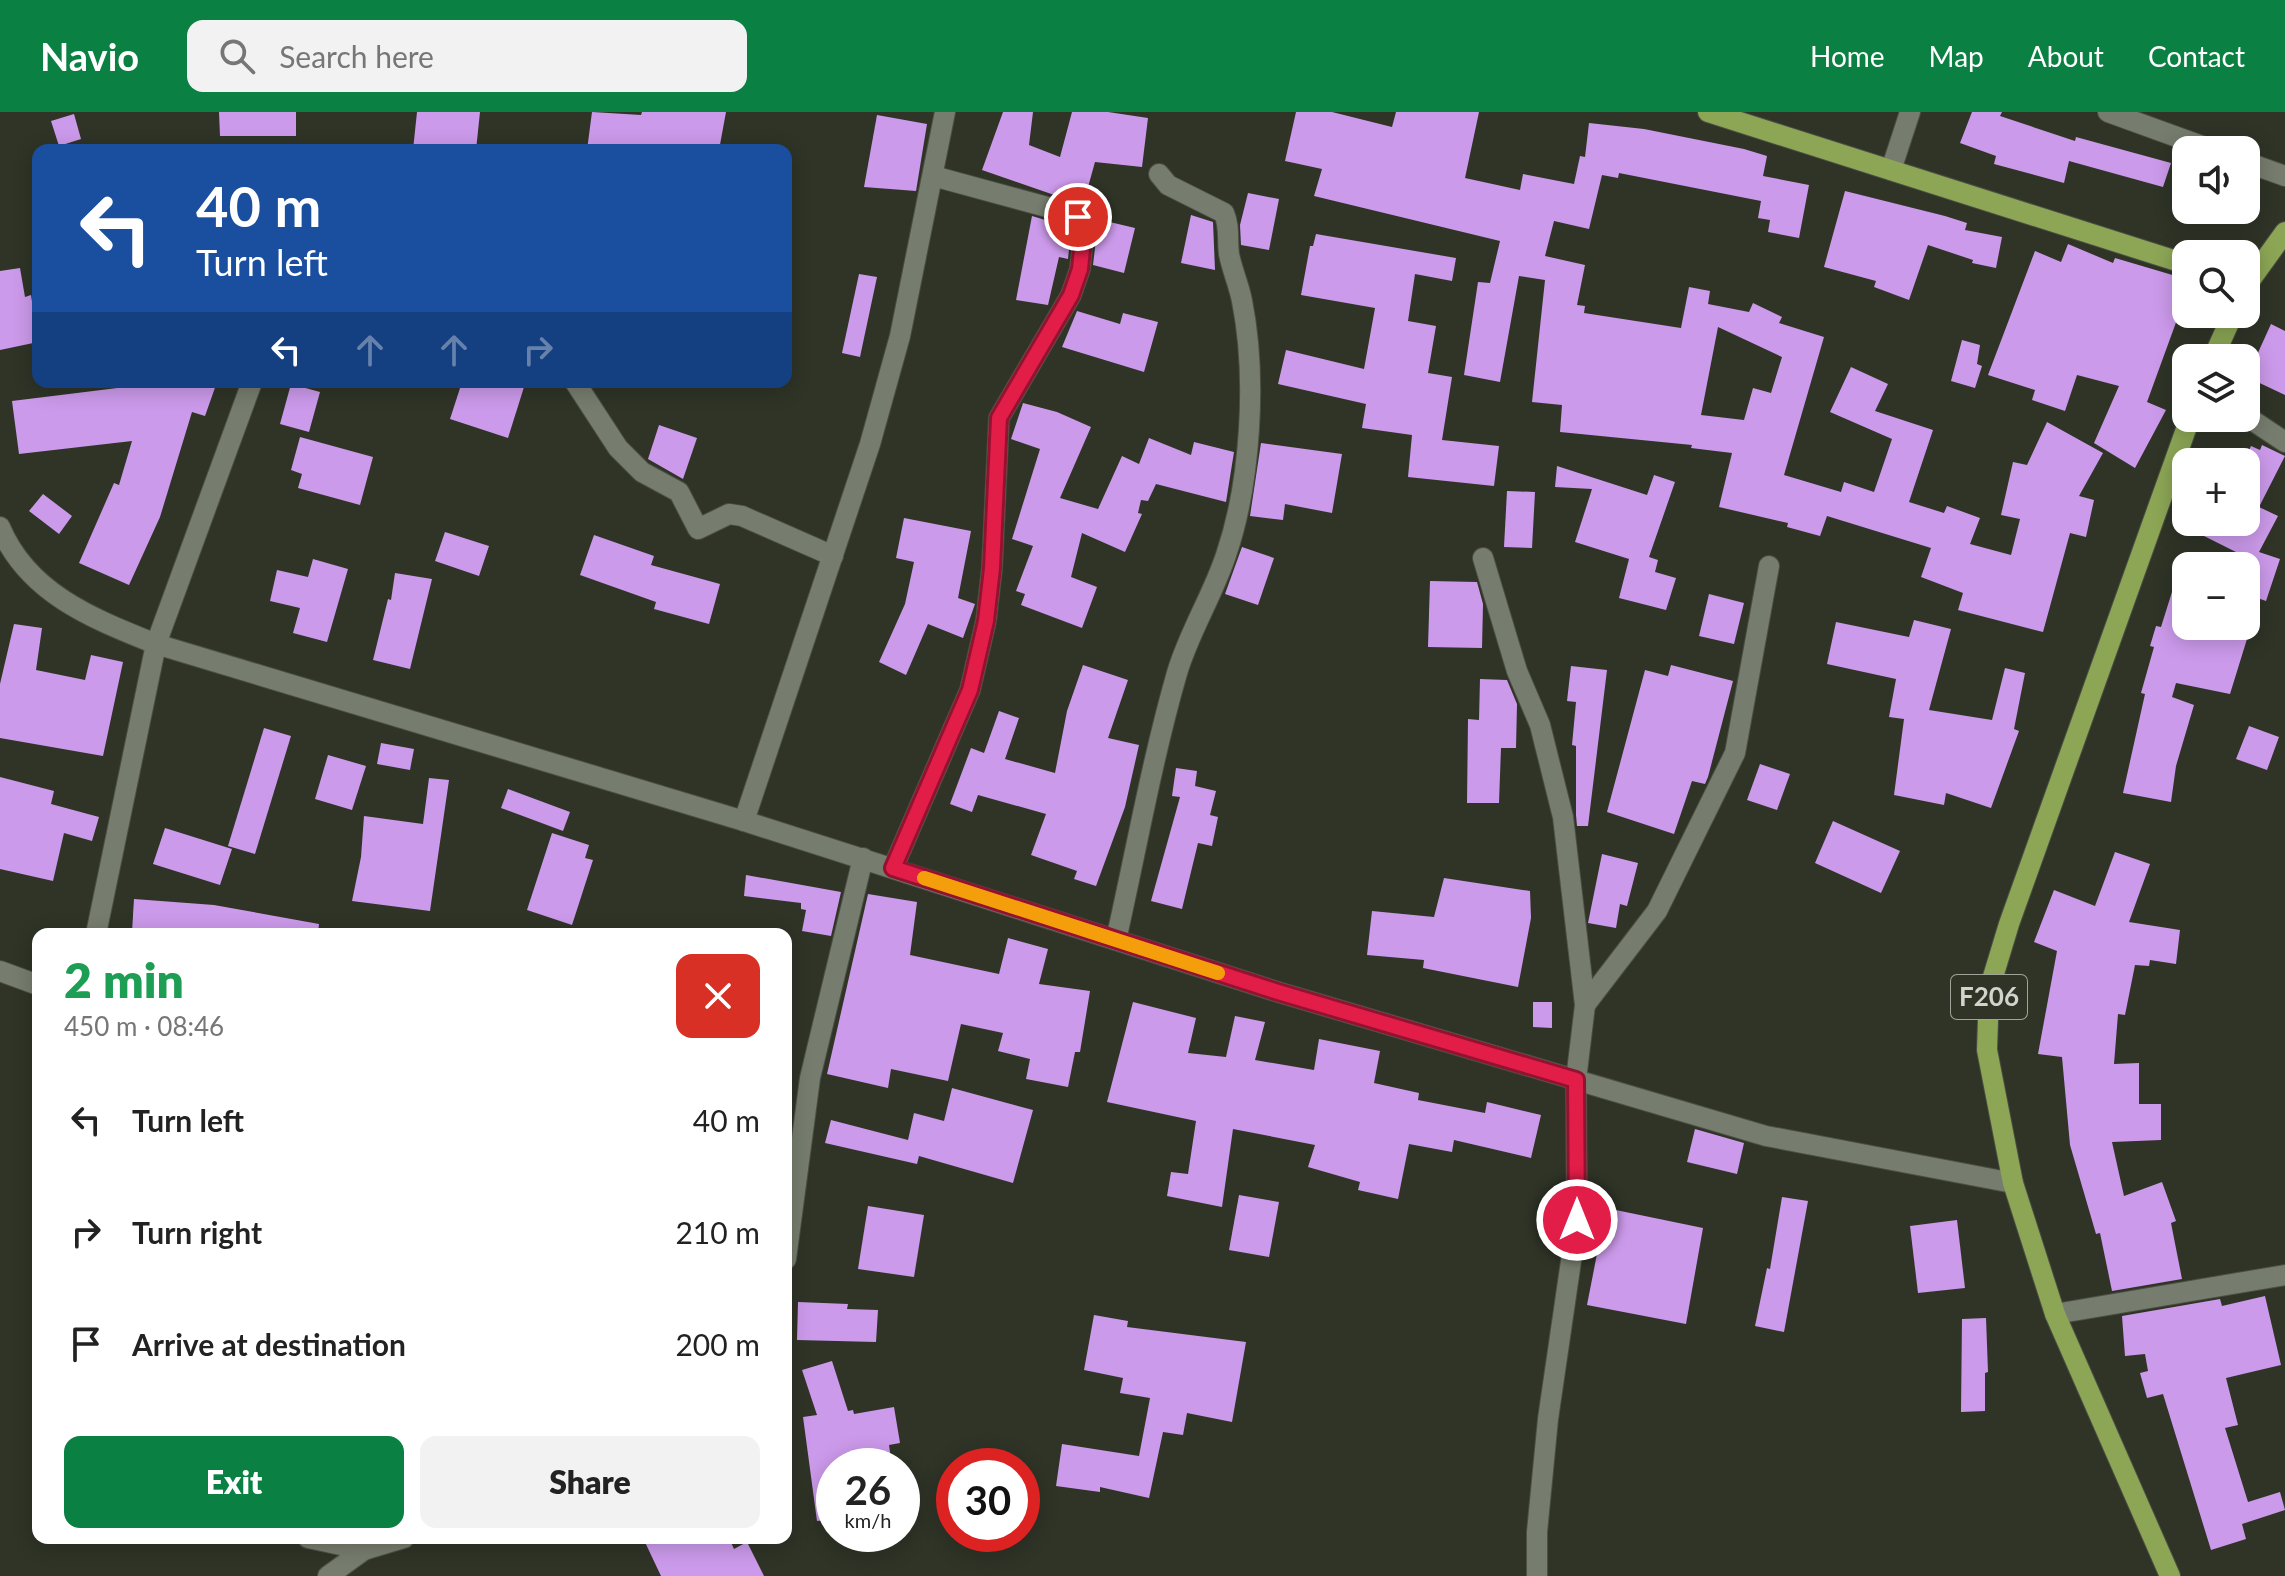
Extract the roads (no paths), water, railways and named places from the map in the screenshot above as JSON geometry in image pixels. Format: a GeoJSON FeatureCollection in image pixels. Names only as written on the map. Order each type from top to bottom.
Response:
{"type":"FeatureCollection","features":[{"type":"Feature","properties":{"kind":"main road"},"geometry":{"type":"LineString","coordinates":[[1708,112],[2172,260]]}},
{"type":"Feature","properties":{"kind":"main road"},"geometry":{"type":"LineString","coordinates":[[2260,265],[2285,232]]}},
{"type":"Feature","properties":{"kind":"main road","name":"F206"},"geometry":{"type":"LineString","coordinates":[[2170,1576],[2055,1314],[2013,1183],[1987,1050],[1989,990],[2009,924],[2185,432]]}},
{"type":"Feature","properties":{"kind":"street"},"geometry":{"type":"LineString","coordinates":[[744,821],[833,556],[900,336],[945,112]]}},
{"type":"Feature","properties":{"kind":"street"},"geometry":{"type":"LineString","coordinates":[[1891,170],[1910,112]]}},
{"type":"Feature","properties":{"kind":"street"},"geometry":{"type":"LineString","coordinates":[[2108,112],[2174,136]]}},
{"type":"Feature","properties":{"kind":"street"},"geometry":{"type":"LineString","coordinates":[[2260,167],[2285,176]]}},
{"type":"Feature","properties":{"kind":"street"},"geometry":{"type":"LineString","coordinates":[[1116,940],[1158,738],[1179,665],[1210,602],[1228,550],[1246,459],[1251,384],[1242,300],[1229,253],[1230,227],[1224,213],[1168,185],[1159,174]]}},
{"type":"Feature","properties":{"kind":"street"},"geometry":{"type":"LineString","coordinates":[[893,868],[970,690],[986,621],[992,568],[999,418],[1071,295],[1080,269],[1084,229],[1078,217],[1062,211],[933,176]]}},
{"type":"Feature","properties":{"kind":"street"},"geometry":{"type":"LineString","coordinates":[[97,928],[156,644],[250,388]]}},
{"type":"Feature","properties":{"kind":"street"},"geometry":{"type":"LineString","coordinates":[[579,388],[618,448],[642,472],[679,492],[698,529],[729,514],[742,516],[833,556]]}},
{"type":"Feature","properties":{"kind":"street"},"geometry":{"type":"LineString","coordinates":[[2260,425],[2285,442]]}},
{"type":"Feature","properties":{"kind":"street"},"geometry":{"type":"LineString","coordinates":[[0,527],[8,546],[41,585],[85,615],[156,644],[744,821],[1116,940],[1766,1136],[2013,1183]]}},
{"type":"Feature","properties":{"kind":"street"},"geometry":{"type":"LineString","coordinates":[[1483,558],[1517,671],[1540,725],[1563,817],[1585,1005],[1576,1080],[1577,1220],[1548,1419],[1537,1532],[1537,1576]]}},
{"type":"Feature","properties":{"kind":"street"},"geometry":{"type":"LineString","coordinates":[[1585,1005],[1657,911],[1735,753],[1769,566]]}},
{"type":"Feature","properties":{"kind":"street"},"geometry":{"type":"LineString","coordinates":[[792,1214],[810,1078],[863,858]]}},
{"type":"Feature","properties":{"kind":"street"},"geometry":{"type":"LineString","coordinates":[[0,971],[32,983]]}},
{"type":"Feature","properties":{"kind":"street"},"geometry":{"type":"LineString","coordinates":[[2055,1314],[2285,1275]]}},
{"type":"Feature","properties":{"kind":"street"},"geometry":{"type":"LineString","coordinates":[[336,1544],[364,1550]]}},
{"type":"Feature","properties":{"kind":"street"},"geometry":{"type":"LineString","coordinates":[[328,1576],[364,1550],[384,1544]]}}]}
